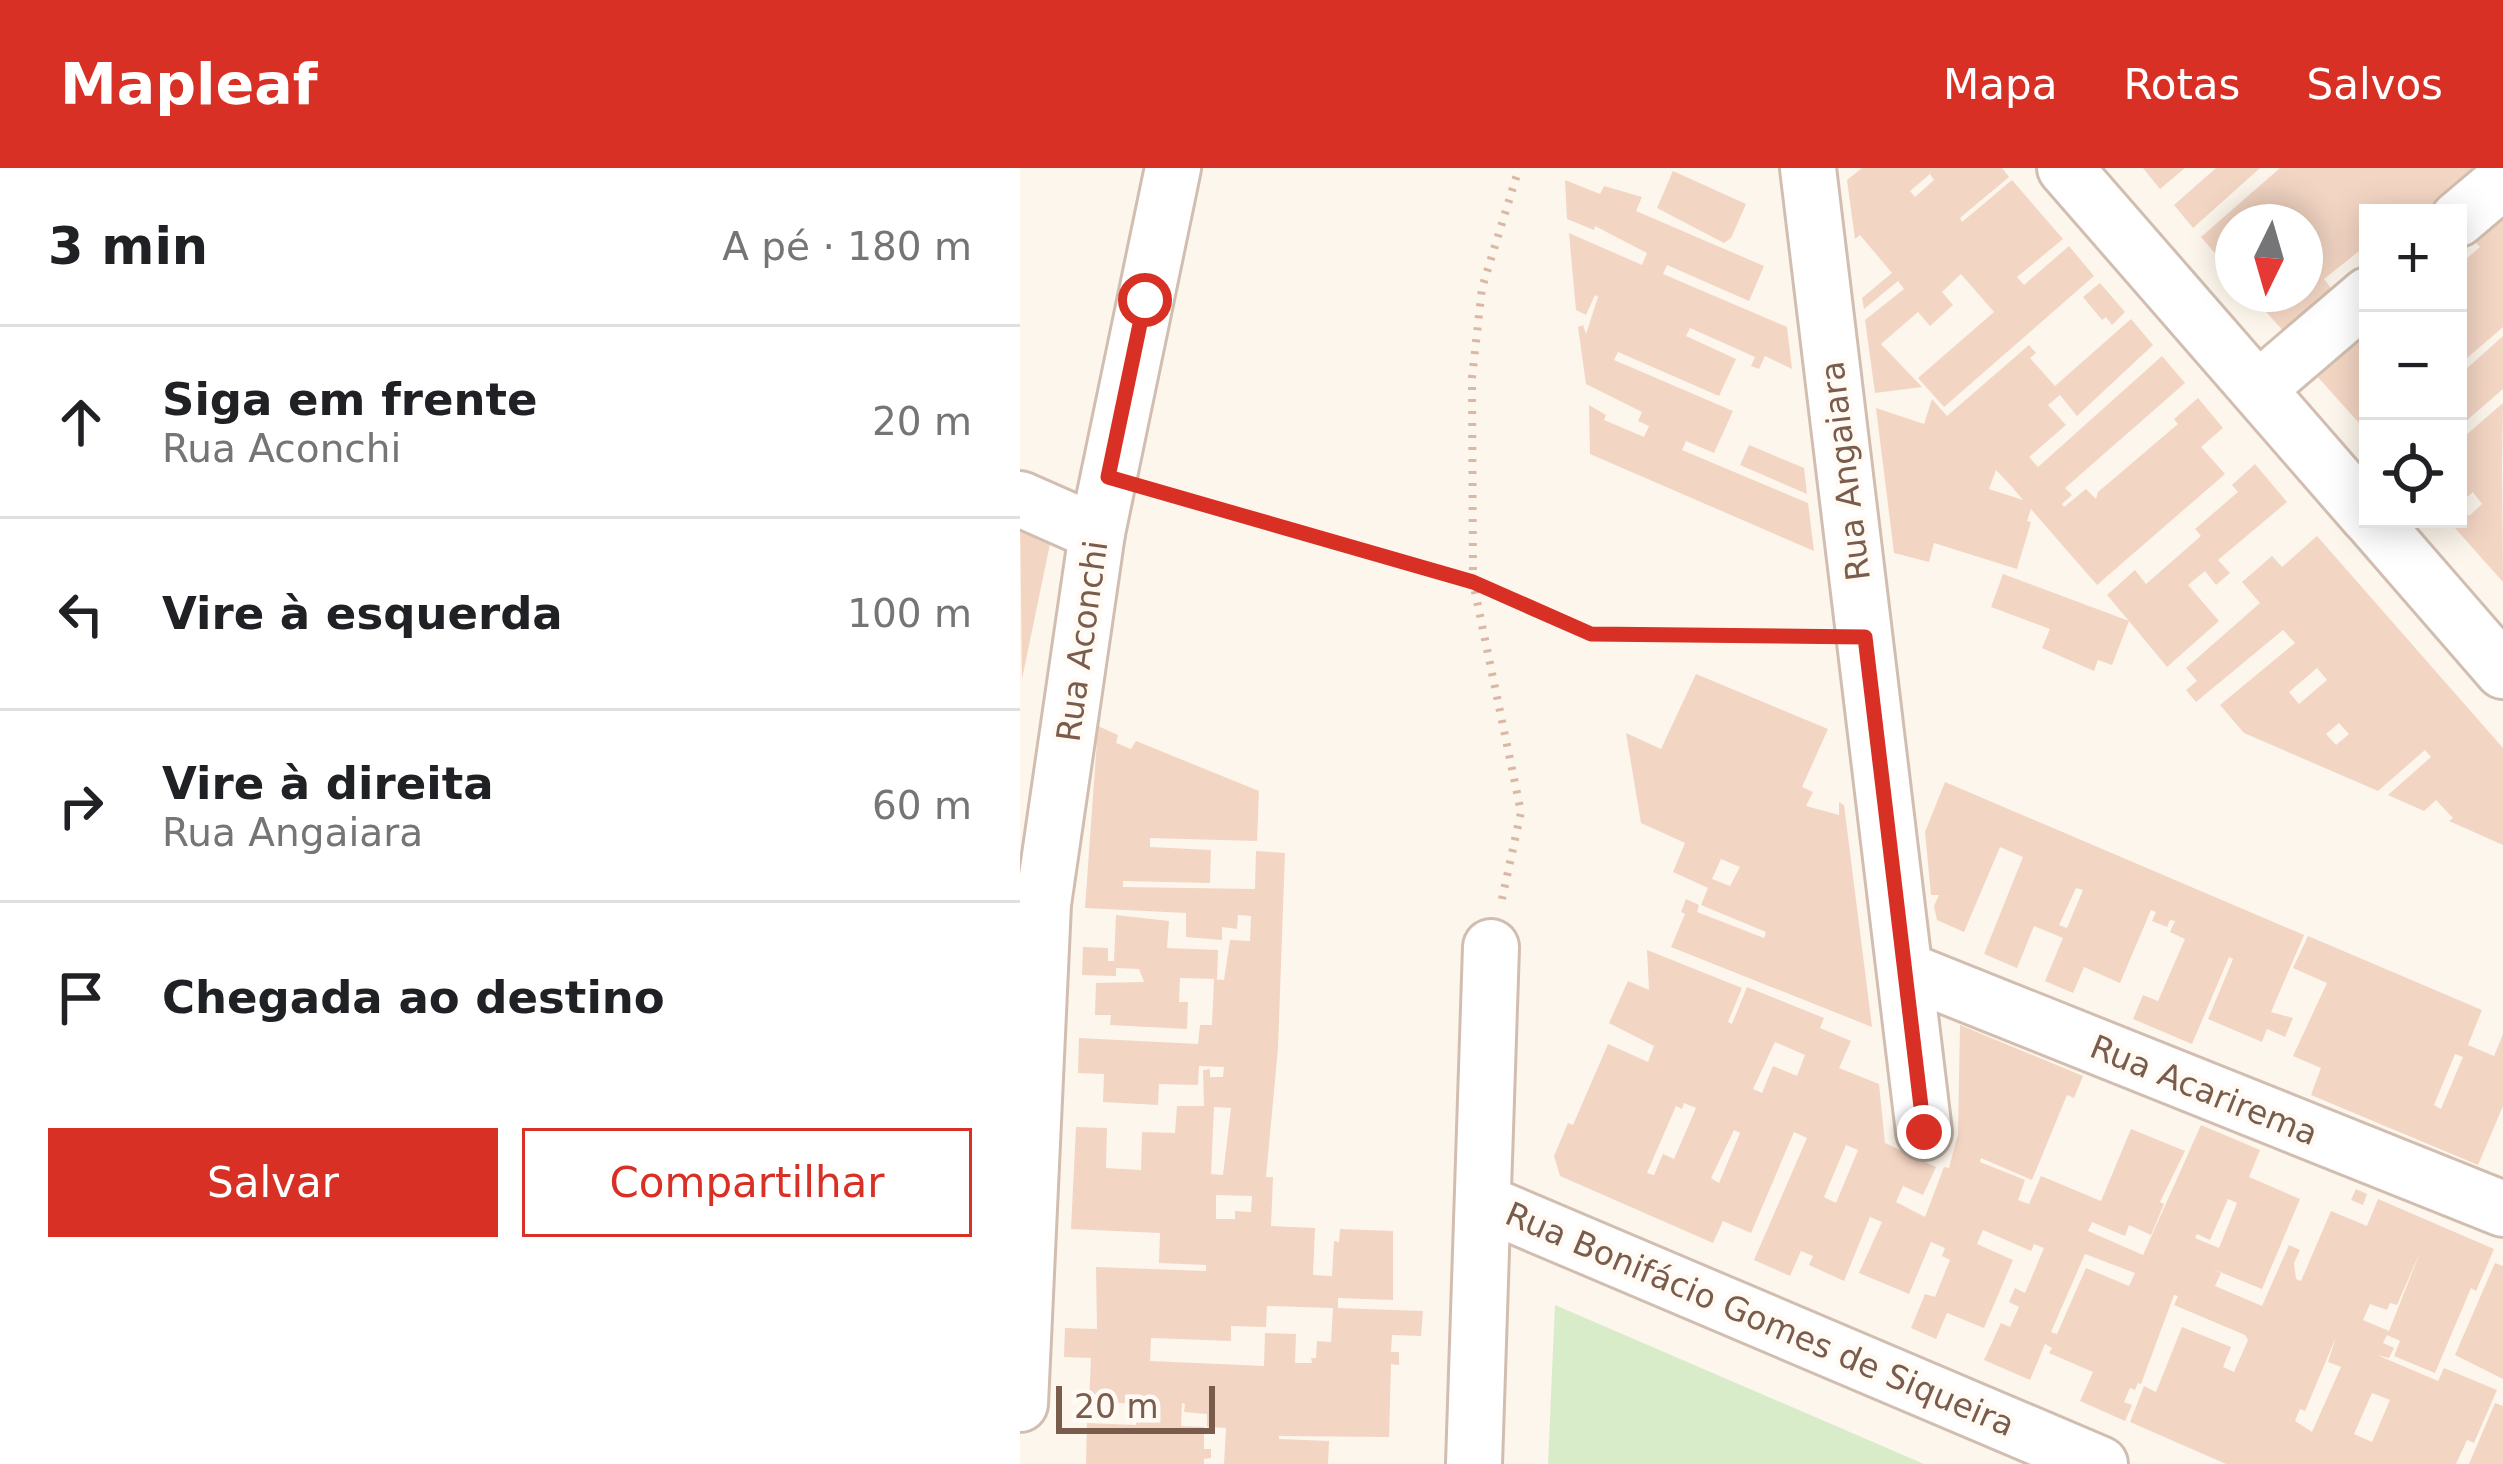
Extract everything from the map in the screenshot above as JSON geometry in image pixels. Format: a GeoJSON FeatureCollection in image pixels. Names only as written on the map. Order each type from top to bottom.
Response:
{"type":"FeatureCollection","features":[{"type":"Feature","properties":{"kind":"street","name":"Rua Aconchi"},"geometry":{"type":"LineString","coordinates":[[1021,1371],[1031,904],[1097,533],[1173,168]]}},
{"type":"Feature","properties":{"kind":"street","name":"Rua Angaiara"},"geometry":{"type":"LineString","coordinates":[[1808,168],[1924,1132]]}},
{"type":"Feature","properties":{"kind":"street"},"geometry":{"type":"LineString","coordinates":[[2065,168],[2359,505]]}},
{"type":"Feature","properties":{"kind":"street"},"geometry":{"type":"LineString","coordinates":[[2467,211],[2503,181]]}},
{"type":"Feature","properties":{"kind":"street"},"geometry":{"type":"LineString","coordinates":[[2258,389],[2359,304]]}},
{"type":"Feature","properties":{"kind":"street"},"geometry":{"type":"LineString","coordinates":[[1020,499],[1097,533]]}},
{"type":"Feature","properties":{"kind":"street"},"geometry":{"type":"LineString","coordinates":[[2379,528],[2503,671]]}},
{"type":"Feature","properties":{"kind":"street"},"geometry":{"type":"LineString","coordinates":[[1474,1464],[1491,947]]}},
{"type":"Feature","properties":{"kind":"street","name":"Rua Acarirema"},"geometry":{"type":"LineString","coordinates":[[1906,970],[2503,1209]]}},
{"type":"Feature","properties":{"kind":"street","name":"Rua Bonifácio Gomes de Siqueira"},"geometry":{"type":"LineString","coordinates":[[1486,1203],[2038,1453],[2100,1464]]}},
{"type":"Feature","properties":{"kind":"path"},"geometry":{"type":"LineString","coordinates":[[1491,947],[1521,812],[1473,582],[1472,378],[1482,288],[1519,168]]}},
{"type":"Feature","properties":{"kind":"path"},"geometry":{"type":"LineString","coordinates":[[1108,477],[1473,582],[1591,634],[1865,637]]}},
{"type":"Feature","properties":{"kind":"green space"},"geometry":{"type":"Polygon","coordinates":[[[1555,1305],[1924,1464],[1548,1464],[1555,1305]]]}},
{"type":"Feature","properties":{"kind":"building"},"geometry":{"type":"Polygon","coordinates":[[[1862,168],[2002,168],[2009,177],[1960,218],[1962,222],[2012,180],[2063,239],[2017,277],[2024,285],[2069,246],[2094,276],[1944,407],[1918,378],[1994,312],[1961,274],[1942,292],[1953,305],[1930,326],[1918,312],[1881,344],[1922,387],[1875,393],[1865,320],[1904,289],[1898,281],[1864,309],[1862,298],[1892,273],[1860,235],[1855,239],[1847,180],[1862,168]],[[1930,174],[1910,191],[1915,197],[1934,180],[1930,174]]]}},
{"type":"Feature","properties":{"kind":"building"},"geometry":{"type":"Polygon","coordinates":[[[2143,168],[2185,168],[2160,189],[2143,168]]]}},
{"type":"Feature","properties":{"kind":"building"},"geometry":{"type":"Polygon","coordinates":[[[2216,168],[2260,168],[2193,228],[2174,205],[2216,168]]]}},
{"type":"Feature","properties":{"kind":"building"},"geometry":{"type":"Polygon","coordinates":[[[2280,168],[2479,168],[2437,204],[2359,204],[2359,251],[2324,279],[2334,292],[2323,302],[2323,204],[2239,204],[2280,168]]]}},
{"type":"Feature","properties":{"kind":"building"},"geometry":{"type":"Polygon","coordinates":[[[1673,171],[1746,204],[1731,238],[1724,243],[1657,208],[1673,171]]]}},
{"type":"Feature","properties":{"kind":"building"},"geometry":{"type":"Polygon","coordinates":[[[1565,180],[1600,194],[1604,186],[1642,197],[1636,211],[1764,266],[1749,301],[1667,265],[1663,274],[1787,327],[1792,369],[1765,356],[1759,369],[1751,366],[1755,357],[1690,328],[1686,336],[1736,359],[1719,396],[1618,352],[1614,360],[1733,411],[1714,453],[1686,441],[1682,450],[1808,503],[1814,551],[1590,454],[1589,405],[1606,415],[1604,420],[1644,437],[1649,426],[1638,421],[1642,412],[1586,384],[1578,327],[1583,325],[1586,334],[1598,297],[1595,295],[1586,315],[1576,310],[1569,233],[1642,265],[1647,253],[1595,226],[1594,230],[1567,219],[1565,180]]]}},
{"type":"Feature","properties":{"kind":"building"},"geometry":{"type":"Polygon","coordinates":[[[2503,210],[2503,327],[2467,358],[2467,258],[2480,247],[2471,238],[2503,210]]]}},
{"type":"Feature","properties":{"kind":"building"},"geometry":{"type":"Polygon","coordinates":[[[2215,225],[2215,253],[2201,237],[2215,225]]]}},
{"type":"Feature","properties":{"kind":"building"},"geometry":{"type":"Polygon","coordinates":[[[2100,283],[2125,312],[2112,325],[2083,297],[2100,283]]]}},
{"type":"Feature","properties":{"kind":"building"},"geometry":{"type":"Polygon","coordinates":[[[2266,312],[2311,312],[2286,334],[2266,312]]]}},
{"type":"Feature","properties":{"kind":"building"},"geometry":{"type":"Polygon","coordinates":[[[2131,319],[2153,345],[2077,416],[2060,395],[2048,405],[2066,425],[2029,457],[2038,467],[2162,356],[2185,383],[2065,488],[2072,495],[2064,507],[2086,489],[2096,499],[2098,492],[2178,424],[2174,419],[2198,398],[2223,428],[2201,447],[2225,474],[2097,585],[2031,509],[2017,569],[1934,543],[1929,562],[1894,553],[1876,408],[1924,424],[1932,399],[1947,416],[2029,345],[2036,353],[2030,358],[2055,386],[2131,319]],[[1996,470],[1989,489],[2023,500],[1996,470]]]}},
{"type":"Feature","properties":{"kind":"building"},"geometry":{"type":"Polygon","coordinates":[[[2503,336],[2503,389],[2467,420],[2467,368],[2503,336]]]}},
{"type":"Feature","properties":{"kind":"building"},"geometry":{"type":"Polygon","coordinates":[[[2359,339],[2359,423],[2316,375],[2359,339]]]}},
{"type":"Feature","properties":{"kind":"building"},"geometry":{"type":"Polygon","coordinates":[[[2503,403],[2502,466],[2503,582],[2455,528],[2467,528],[2467,514],[2482,504],[2473,492],[2467,497],[2467,434],[2503,403]]]}},
{"type":"Feature","properties":{"kind":"building"},"geometry":{"type":"Polygon","coordinates":[[[1749,445],[1804,468],[1807,494],[1740,465],[1749,445]]]}},
{"type":"Feature","properties":{"kind":"building"},"geometry":{"type":"Polygon","coordinates":[[[2255,464],[2287,502],[2218,560],[2230,573],[2216,585],[2205,571],[2188,585],[2219,621],[2167,667],[2107,595],[2135,570],[2146,584],[2201,536],[2195,529],[2238,492],[2232,485],[2255,464]]]}},
{"type":"Feature","properties":{"kind":"building"},"geometry":{"type":"Polygon","coordinates":[[[1020,518],[1050,537],[1022,679],[1020,518]]]}},
{"type":"Feature","properties":{"kind":"building"},"geometry":{"type":"Polygon","coordinates":[[[2317,536],[2503,748],[2503,845],[2449,821],[2453,818],[2436,800],[2424,811],[2388,795],[2431,757],[2425,750],[2378,791],[2244,733],[2220,705],[2295,643],[2283,630],[2196,702],[2186,690],[2197,681],[2186,668],[2260,603],[2242,582],[2272,556],[2282,567],[2317,536]],[[2317,668],[2289,692],[2299,704],[2327,680],[2317,668]],[[2339,723],[2326,734],[2336,745],[2349,734],[2339,723]]]}},
{"type":"Feature","properties":{"kind":"building"},"geometry":{"type":"Polygon","coordinates":[[[2003,574],[2129,621],[2112,665],[2098,660],[2094,671],[2042,648],[2050,629],[1991,607],[2003,574]]]}},
{"type":"Feature","properties":{"kind":"building"},"geometry":{"type":"Polygon","coordinates":[[[1696,674],[1828,729],[1802,787],[1813,792],[1806,806],[1839,815],[1839,802],[1844,805],[1872,1027],[1671,947],[1686,899],[1699,905],[1697,912],[1764,938],[1766,932],[1701,905],[1708,888],[1673,872],[1685,843],[1641,823],[1626,733],[1661,749],[1696,674]],[[1721,859],[1712,879],[1730,886],[1740,867],[1721,859]]]}},
{"type":"Feature","properties":{"kind":"building"},"geometry":{"type":"Polygon","coordinates":[[[1098,726],[1118,735],[1116,743],[1131,749],[1136,741],[1259,791],[1257,841],[1150,838],[1150,847],[1211,850],[1210,883],[1123,881],[1123,887],[1255,889],[1256,851],[1285,853],[1278,1048],[1266,1177],[1273,1177],[1271,1226],[1315,1228],[1313,1275],[1332,1276],[1334,1241],[1339,1242],[1340,1229],[1393,1231],[1393,1300],[1338,1298],[1338,1308],[1423,1311],[1421,1336],[1392,1335],[1391,1352],[1399,1352],[1399,1365],[1391,1364],[1389,1437],[1279,1436],[1329,1441],[1328,1464],[1224,1464],[1226,1428],[1207,1427],[1207,1414],[1184,1412],[1182,1403],[1181,1426],[1204,1427],[1204,1449],[1211,1449],[1211,1458],[1204,1459],[1204,1464],[1086,1464],[1087,1423],[1136,1425],[1137,1404],[1089,1401],[1091,1358],[1064,1357],[1065,1328],[1097,1329],[1096,1267],[1206,1271],[1206,1265],[1159,1263],[1160,1233],[1071,1229],[1076,1127],[1107,1128],[1106,1168],[1141,1170],[1142,1132],[1175,1133],[1177,1106],[1204,1106],[1203,1070],[1210,1069],[1210,1077],[1223,1077],[1224,1067],[1199,1066],[1198,1085],[1159,1084],[1158,1105],[1103,1102],[1104,1074],[1078,1073],[1079,1038],[1198,1044],[1200,1025],[1212,1025],[1214,979],[1224,980],[1230,940],[1250,941],[1251,916],[1238,915],[1237,929],[1222,927],[1222,940],[1186,937],[1186,913],[1085,908],[1098,726]],[[1214,1107],[1211,1174],[1223,1175],[1231,1108],[1214,1107]],[[1216,1195],[1216,1219],[1235,1219],[1235,1211],[1251,1212],[1252,1196],[1216,1195]],[[1267,1306],[1266,1327],[1231,1326],[1231,1341],[1151,1338],[1150,1361],[1264,1366],[1265,1333],[1296,1334],[1295,1363],[1312,1363],[1317,1341],[1331,1342],[1333,1308],[1267,1306]]]}},
{"type":"Feature","properties":{"kind":"building"},"geometry":{"type":"Polygon","coordinates":[[[1945,782],[2304,935],[2271,1012],[2293,1018],[2285,1037],[2267,1029],[2262,1042],[2208,1019],[2233,959],[2229,957],[2192,1044],[2133,1019],[2143,995],[2158,1001],[2185,939],[2170,932],[2175,921],[2170,920],[2167,927],[2152,921],[2156,912],[2151,910],[2120,983],[2084,967],[2073,993],[2045,981],[2063,938],[2034,926],[2017,968],[1984,954],[2023,857],[2000,847],[1964,932],[1937,920],[1934,906],[1939,895],[1931,895],[1925,832],[1945,782]],[[2076,888],[2059,925],[2067,928],[2083,890],[2076,888]]]}},
{"type":"Feature","properties":{"kind":"building"},"geometry":{"type":"Polygon","coordinates":[[[1116,915],[1169,921],[1167,948],[1218,950],[1217,979],[1180,978],[1179,1002],[1188,1002],[1187,1029],[1110,1025],[1111,1015],[1095,1015],[1096,983],[1144,982],[1139,969],[1116,968],[1116,976],[1082,975],[1083,947],[1108,948],[1108,961],[1114,961],[1116,915]]]}},
{"type":"Feature","properties":{"kind":"building"},"geometry":{"type":"Polygon","coordinates":[[[2308,936],[2482,1010],[2468,1045],[2494,1056],[2503,1034],[2503,1106],[2478,1165],[2311,1095],[2321,1068],[2293,1056],[2327,983],[2293,968],[2308,936]],[[2455,1054],[2434,1105],[2441,1109],[2463,1057],[2455,1054]]]}},
{"type":"Feature","properties":{"kind":"building"},"geometry":{"type":"Polygon","coordinates":[[[1647,950],[1742,988],[1728,1022],[1732,1024],[1747,987],[1824,1018],[1820,1028],[1851,1041],[1839,1068],[1879,1084],[1885,1143],[1936,1167],[1923,1195],[1903,1186],[1896,1202],[1925,1217],[1944,1167],[1949,1168],[1958,1134],[1960,1025],[2083,1076],[2074,1098],[2067,1095],[2032,1180],[1981,1158],[1980,1162],[2025,1180],[2018,1200],[2029,1204],[2041,1176],[2101,1201],[2131,1129],[2185,1151],[2160,1202],[2164,1204],[2151,1235],[2129,1225],[2125,1236],[2092,1222],[2088,1231],[2143,1255],[2201,1125],[2260,1150],[2249,1177],[2300,1199],[2262,1289],[2210,1268],[2221,1273],[2215,1286],[2262,1306],[2289,1245],[2300,1250],[2294,1263],[2296,1279],[2301,1281],[2331,1211],[2367,1226],[2378,1199],[2494,1249],[2476,1291],[2471,1288],[2435,1373],[2394,1356],[2400,1341],[2387,1335],[2383,1343],[2394,1348],[2389,1358],[2377,1355],[2438,1381],[2444,1368],[2497,1390],[2474,1443],[2467,1440],[2456,1464],[2226,1464],[2130,1422],[2144,1386],[2156,1392],[2182,1327],[2231,1347],[2223,1367],[2234,1372],[2248,1340],[2174,1305],[2178,1296],[2174,1295],[2141,1384],[2130,1388],[2124,1402],[2132,1405],[2125,1421],[2080,1401],[2093,1372],[2049,1353],[2052,1348],[2045,1344],[2030,1380],[1984,1360],[2001,1323],[2010,1327],[2019,1307],[2009,1302],[2015,1288],[2025,1293],[2044,1248],[2034,1244],[2031,1251],[1983,1230],[1977,1244],[2013,1260],[1984,1328],[1947,1313],[1936,1339],[1911,1328],[1925,1294],[1935,1297],[1950,1260],[1942,1256],[1945,1248],[1931,1242],[1909,1294],[1859,1273],[1882,1222],[1870,1217],[1844,1281],[1809,1265],[1813,1256],[1801,1251],[1790,1276],[1754,1260],[1807,1138],[1794,1132],[1751,1233],[1723,1221],[1713,1243],[1560,1176],[1554,1156],[1568,1123],[1573,1125],[1608,1044],[1648,1062],[1654,1046],[1609,1023],[1628,981],[1649,990],[1647,950]],[[1775,1042],[1753,1089],[1762,1093],[1773,1066],[1797,1076],[1805,1055],[1775,1042]],[[1684,1103],[1682,1109],[1676,1106],[1647,1173],[1654,1175],[1663,1154],[1674,1159],[1696,1108],[1684,1103]],[[1734,1130],[1711,1178],[1719,1183],[1740,1133],[1734,1130]],[[1846,1145],[1824,1197],[1836,1203],[1858,1150],[1846,1145]],[[2228,1199],[2210,1240],[2197,1234],[2195,1238],[2219,1248],[2237,1203],[2228,1199]],[[2421,1250],[2397,1305],[2390,1303],[2387,1310],[2370,1304],[2363,1320],[2389,1331],[2421,1250]],[[2085,1254],[2051,1332],[2057,1334],[2086,1268],[2129,1286],[2135,1273],[2085,1254]],[[2336,1337],[2305,1411],[2300,1409],[2295,1421],[2312,1432],[2341,1367],[2328,1362],[2336,1337]],[[2372,1393],[2354,1434],[2372,1442],[2390,1400],[2372,1393]]]}},
{"type":"Feature","properties":{"kind":"building"},"geometry":{"type":"Polygon","coordinates":[[[2356,1189],[2367,1194],[2363,1205],[2351,1200],[2356,1189]]]}},
{"type":"Feature","properties":{"kind":"building"},"geometry":{"type":"Polygon","coordinates":[[[2495,1263],[2503,1266],[2503,1379],[2455,1355],[2495,1263]]]}},
{"type":"Feature","properties":{"kind":"building"},"geometry":{"type":"Polygon","coordinates":[[[2495,1403],[2503,1406],[2503,1464],[2469,1464],[2495,1403]]]}},
{"type":"Feature","properties":{"kind":"route"},"geometry":{"type":"LineString","coordinates":[[1145,300],[1108,477],[1473,582],[1591,634],[1865,637],[1924,1132]]}}]}
